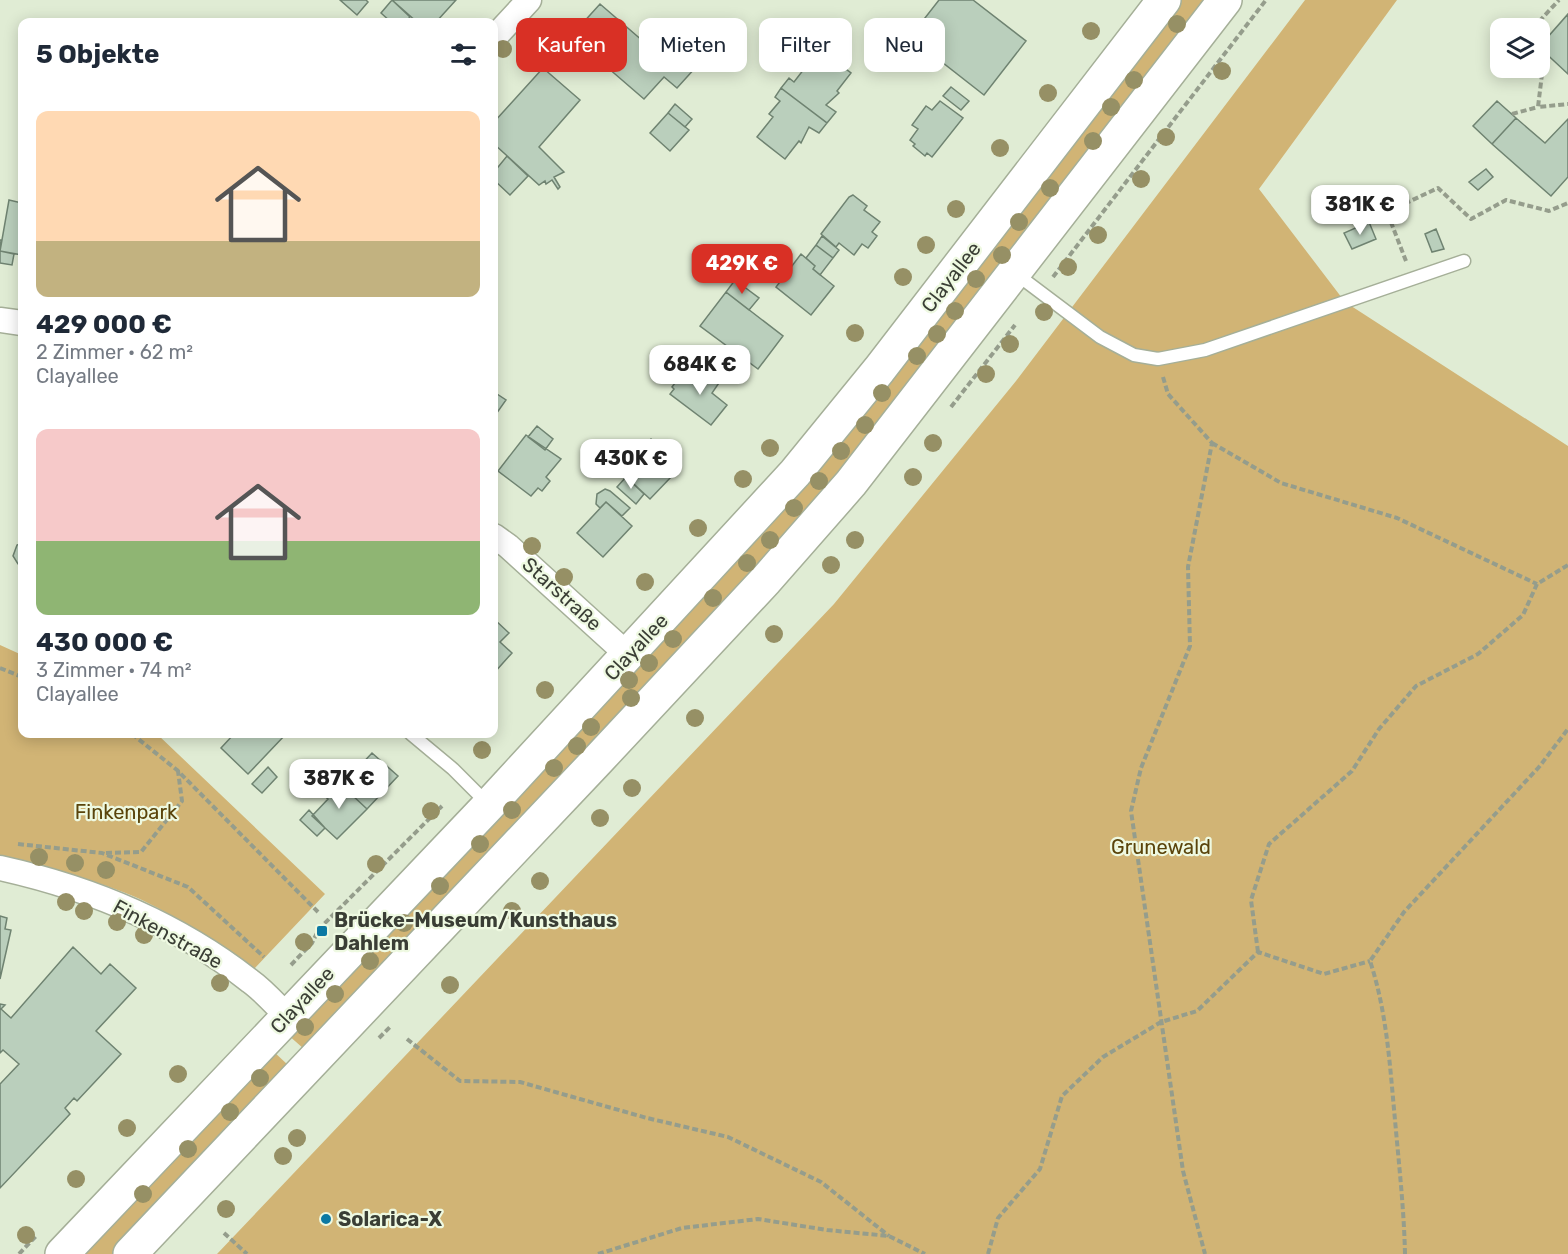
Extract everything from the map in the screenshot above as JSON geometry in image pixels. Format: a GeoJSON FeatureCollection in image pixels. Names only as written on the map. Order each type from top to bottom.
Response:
{"type":"FeatureCollection","features":[{"type":"Feature","properties":{"kind":"main road","name":"Clayallee"},"geometry":{"type":"LineString","coordinates":[[62,1254],[489,805],[795,473],[893,352],[1164,0]]}},
{"type":"Feature","properties":{"kind":"main road"},"geometry":{"type":"LineString","coordinates":[[130,1254],[766,580],[851,483],[1225,0]]}},
{"type":"Feature","properties":{"kind":"street"},"geometry":{"type":"LineString","coordinates":[[498,35],[529,0]]}},
{"type":"Feature","properties":{"kind":"street"},"geometry":{"type":"LineString","coordinates":[[0,320],[18,322]]}},
{"type":"Feature","properties":{"kind":"street","name":"Starstraße"},"geometry":{"type":"LineString","coordinates":[[498,539],[593,620],[628,655]]}},
{"type":"Feature","properties":{"kind":"street","name":"Finkenstraße"},"geometry":{"type":"LineString","coordinates":[[0,868],[44,878],[124,906],[188,940],[242,975],[287,1016]]}},
{"type":"Feature","properties":{"kind":"lane"},"geometry":{"type":"LineString","coordinates":[[1015,273],[1100,337],[1134,355],[1158,359],[1204,350],[1464,261]]}},
{"type":"Feature","properties":{"kind":"lane"},"geometry":{"type":"LineString","coordinates":[[416,738],[489,805]]}},
{"type":"Feature","properties":{"kind":"path"},"geometry":{"type":"LineString","coordinates":[[1542,18],[1559,0]]}},
{"type":"Feature","properties":{"kind":"path"},"geometry":{"type":"LineString","coordinates":[[1538,107],[1542,78]]}},
{"type":"Feature","properties":{"kind":"path"},"geometry":{"type":"LineString","coordinates":[[1512,114],[1538,107],[1568,104]]}},
{"type":"Feature","properties":{"kind":"path"},"geometry":{"type":"LineString","coordinates":[[1412,279],[1387,212],[1438,188],[1471,219],[1506,201],[1549,211],[1568,203]]}},
{"type":"Feature","properties":{"kind":"path"},"geometry":{"type":"LineString","coordinates":[[1158,359],[1168,394],[1212,443],[1281,483],[1397,518],[1537,584]]}},
{"type":"Feature","properties":{"kind":"path"},"geometry":{"type":"LineString","coordinates":[[1205,1254],[1183,1171],[1131,811],[1141,768],[1190,646],[1188,567],[1212,443]]}},
{"type":"Feature","properties":{"kind":"path"},"geometry":{"type":"LineString","coordinates":[[1258,951],[1251,900],[1269,844],[1352,771],[1379,729],[1416,686],[1478,654],[1523,615],[1537,584],[1568,565]]}},
{"type":"Feature","properties":{"kind":"path"},"geometry":{"type":"LineString","coordinates":[[0,668],[18,675]]}},
{"type":"Feature","properties":{"kind":"path"},"geometry":{"type":"LineString","coordinates":[[1258,951],[1324,974],[1370,961],[1404,912],[1539,767],[1568,729]]}},
{"type":"Feature","properties":{"kind":"path"},"geometry":{"type":"LineString","coordinates":[[137,738],[177,770],[318,912]]}},
{"type":"Feature","properties":{"kind":"path"},"geometry":{"type":"LineString","coordinates":[[8,843],[102,853],[141,852],[182,801],[177,770]]}},
{"type":"Feature","properties":{"kind":"path"},"geometry":{"type":"LineString","coordinates":[[292,964],[312,943],[319,929],[466,782]]}},
{"type":"Feature","properties":{"kind":"path"},"geometry":{"type":"LineString","coordinates":[[102,853],[188,887],[269,962]]}},
{"type":"Feature","properties":{"kind":"path"},"geometry":{"type":"LineString","coordinates":[[988,1254],[998,1218],[1040,1169],[1062,1096],[1103,1057],[1161,1022],[1197,1011],[1258,951]]}},
{"type":"Feature","properties":{"kind":"path"},"geometry":{"type":"LineString","coordinates":[[1370,961],[1377,985],[1389,1064],[1405,1254]]}},
{"type":"Feature","properties":{"kind":"path"},"geometry":{"type":"LineString","coordinates":[[407,1039],[460,1081],[520,1082],[647,1118],[728,1137],[821,1182],[889,1236],[925,1254]]}},
{"type":"Feature","properties":{"kind":"path"},"geometry":{"type":"LineString","coordinates":[[598,1254],[682,1228],[758,1219],[827,1230],[889,1236]]}},
{"type":"Feature","properties":{"kind":"path"},"geometry":{"type":"LineString","coordinates":[[224,1233],[247,1254]]}},
{"type":"Feature","properties":{"kind":"green space"},"geometry":{"type":"Polygon","coordinates":[[[1181,0],[1209,0],[907,392],[779,546],[304,1049],[287,1034],[1153,37],[1181,0]]]}},
{"type":"Feature","properties":{"kind":"green space","name":"Grunewald"},"geometry":{"type":"Polygon","coordinates":[[[1305,0],[1397,0],[1259,189],[1345,302],[1568,446],[1568,1254],[217,1254],[834,604],[1016,381],[1305,0]]]}},
{"type":"Feature","properties":{"kind":"green space","name":"Finkenpark"},"geometry":{"type":"Polygon","coordinates":[[[0,645],[18,653],[18,738],[161,738],[325,894],[254,969],[190,927],[140,899],[93,881],[0,855],[0,645]]]}},
{"type":"Feature","properties":{"kind":"green space"},"geometry":{"type":"Polygon","coordinates":[[[272,1050],[289,1066],[112,1254],[80,1254],[272,1050]]]}},
{"type":"Feature","properties":{"kind":"building"},"geometry":{"type":"Polygon","coordinates":[[[340,0],[366,0],[368,2],[357,15],[340,0]]]}},
{"type":"Feature","properties":{"kind":"building"},"geometry":{"type":"Polygon","coordinates":[[[392,0],[456,0],[440,18],[412,18],[392,0]]]}},
{"type":"Feature","properties":{"kind":"building"},"geometry":{"type":"Polygon","coordinates":[[[392,0],[410,17],[387,18],[381,13],[392,0]]]}},
{"type":"Feature","properties":{"kind":"building"},"geometry":{"type":"Polygon","coordinates":[[[939,0],[973,0],[1026,41],[984,95],[945,64],[945,18],[925,18],[939,0]]]}},
{"type":"Feature","properties":{"kind":"building"},"geometry":{"type":"Polygon","coordinates":[[[600,4],[616,18],[587,18],[600,4]]]}},
{"type":"Feature","properties":{"kind":"building"},"geometry":{"type":"Polygon","coordinates":[[[1568,14],[1568,74],[1550,57],[1550,34],[1568,14]]]}},
{"type":"Feature","properties":{"kind":"building"},"geometry":{"type":"Polygon","coordinates":[[[627,27],[639,38],[639,72],[691,72],[677,88],[664,77],[644,99],[613,72],[627,72],[627,27]]]}},
{"type":"Feature","properties":{"kind":"building"},"geometry":{"type":"Polygon","coordinates":[[[539,72],[548,72],[580,100],[539,147],[564,172],[554,177],[560,187],[558,189],[552,180],[539,185],[498,148],[498,118],[539,72]]]}},
{"type":"Feature","properties":{"kind":"building"},"geometry":{"type":"Polygon","coordinates":[[[802,72],[851,73],[837,91],[839,93],[826,105],[836,112],[827,123],[781,88],[789,78],[794,82],[802,72]]]}},
{"type":"Feature","properties":{"kind":"building"},"geometry":{"type":"Polygon","coordinates":[[[951,87],[969,101],[961,110],[943,96],[951,87]]]}},
{"type":"Feature","properties":{"kind":"building"},"geometry":{"type":"Polygon","coordinates":[[[781,88],[827,123],[819,133],[809,127],[801,143],[799,141],[785,159],[757,137],[773,117],[769,114],[780,101],[775,97],[781,88]]]}},
{"type":"Feature","properties":{"kind":"building"},"geometry":{"type":"Polygon","coordinates":[[[940,101],[963,118],[932,157],[927,153],[925,156],[913,146],[915,144],[910,140],[918,129],[912,125],[926,106],[932,110],[940,101]]]}},
{"type":"Feature","properties":{"kind":"building"},"geometry":{"type":"Polygon","coordinates":[[[1497,101],[1516,118],[1492,144],[1473,126],[1497,101]]]}},
{"type":"Feature","properties":{"kind":"building"},"geometry":{"type":"Polygon","coordinates":[[[675,104],[692,119],[685,127],[668,113],[675,104]]]}},
{"type":"Feature","properties":{"kind":"building"},"geometry":{"type":"Polygon","coordinates":[[[668,113],[689,130],[670,151],[650,133],[668,113]]]}},
{"type":"Feature","properties":{"kind":"building"},"geometry":{"type":"Polygon","coordinates":[[[1516,118],[1545,143],[1568,119],[1568,177],[1551,196],[1492,144],[1516,118]]]}},
{"type":"Feature","properties":{"kind":"building"},"geometry":{"type":"Polygon","coordinates":[[[507,156],[528,176],[510,195],[498,184],[498,167],[507,156]]]}},
{"type":"Feature","properties":{"kind":"building"},"geometry":{"type":"Polygon","coordinates":[[[1486,169],[1493,177],[1478,190],[1469,182],[1486,169]]]}},
{"type":"Feature","properties":{"kind":"building"},"geometry":{"type":"Polygon","coordinates":[[[853,195],[867,206],[864,210],[880,222],[872,232],[877,236],[868,248],[862,244],[854,255],[839,243],[836,247],[821,234],[849,197],[853,195]]]}},
{"type":"Feature","properties":{"kind":"building"},"geometry":{"type":"Polygon","coordinates":[[[9,200],[18,202],[18,254],[0,251],[9,200]]]}},
{"type":"Feature","properties":{"kind":"building"},"geometry":{"type":"Polygon","coordinates":[[[1369,222],[1376,239],[1352,249],[1344,233],[1369,222]]]}},
{"type":"Feature","properties":{"kind":"building"},"geometry":{"type":"Polygon","coordinates":[[[1436,229],[1444,249],[1432,252],[1425,234],[1436,229]]]}},
{"type":"Feature","properties":{"kind":"building"},"geometry":{"type":"Polygon","coordinates":[[[822,236],[839,250],[833,258],[816,245],[822,236]]]}},
{"type":"Feature","properties":{"kind":"building"},"geometry":{"type":"Polygon","coordinates":[[[816,245],[833,258],[820,275],[813,269],[815,266],[806,258],[816,245]]]}},
{"type":"Feature","properties":{"kind":"building"},"geometry":{"type":"Polygon","coordinates":[[[0,251],[14,254],[12,265],[0,263],[0,251]]]}},
{"type":"Feature","properties":{"kind":"building"},"geometry":{"type":"Polygon","coordinates":[[[801,254],[815,266],[813,269],[834,286],[811,315],[776,287],[801,254]]]}},
{"type":"Feature","properties":{"kind":"building"},"geometry":{"type":"Polygon","coordinates":[[[735,280],[759,298],[749,310],[726,292],[735,280]]]}},
{"type":"Feature","properties":{"kind":"building"},"geometry":{"type":"Polygon","coordinates":[[[726,292],[783,336],[758,369],[700,326],[726,292]]]}},
{"type":"Feature","properties":{"kind":"building"},"geometry":{"type":"Polygon","coordinates":[[[704,367],[721,380],[712,393],[727,405],[711,425],[670,394],[678,379],[681,381],[684,377],[691,383],[704,367]]]}},
{"type":"Feature","properties":{"kind":"building"},"geometry":{"type":"Polygon","coordinates":[[[498,395],[506,400],[498,411],[498,395]]]}},
{"type":"Feature","properties":{"kind":"building"},"geometry":{"type":"Polygon","coordinates":[[[537,426],[553,439],[545,450],[528,437],[537,426]]]}},
{"type":"Feature","properties":{"kind":"building"},"geometry":{"type":"Polygon","coordinates":[[[526,435],[561,459],[546,477],[550,481],[542,491],[538,488],[531,496],[498,471],[526,435]]]}},
{"type":"Feature","properties":{"kind":"building"},"geometry":{"type":"Polygon","coordinates":[[[651,439],[668,455],[660,464],[672,476],[650,499],[621,472],[651,439]]]}},
{"type":"Feature","properties":{"kind":"building"},"geometry":{"type":"Polygon","coordinates":[[[626,477],[644,494],[636,504],[617,487],[626,477]]]}},
{"type":"Feature","properties":{"kind":"building"},"geometry":{"type":"Polygon","coordinates":[[[605,489],[630,508],[622,516],[606,502],[600,508],[596,504],[597,494],[605,489]]]}},
{"type":"Feature","properties":{"kind":"building"},"geometry":{"type":"Polygon","coordinates":[[[606,502],[632,526],[603,557],[577,533],[606,502]]]}},
{"type":"Feature","properties":{"kind":"building"},"geometry":{"type":"Polygon","coordinates":[[[18,545],[18,564],[13,556],[18,545]]]}},
{"type":"Feature","properties":{"kind":"building"},"geometry":{"type":"Polygon","coordinates":[[[498,623],[509,633],[500,642],[512,653],[498,669],[498,623]]]}},
{"type":"Feature","properties":{"kind":"building"},"geometry":{"type":"Polygon","coordinates":[[[230,738],[282,738],[248,774],[221,748],[230,738]]]}},
{"type":"Feature","properties":{"kind":"building"},"geometry":{"type":"Polygon","coordinates":[[[372,753],[398,776],[367,809],[336,780],[351,764],[357,769],[372,753]]]}},
{"type":"Feature","properties":{"kind":"building"},"geometry":{"type":"Polygon","coordinates":[[[268,767],[277,777],[262,793],[252,784],[268,767]]]}},
{"type":"Feature","properties":{"kind":"building"},"geometry":{"type":"Polygon","coordinates":[[[336,780],[367,809],[337,839],[312,816],[328,799],[322,794],[336,780]]]}},
{"type":"Feature","properties":{"kind":"building"},"geometry":{"type":"Polygon","coordinates":[[[309,810],[325,828],[317,836],[300,820],[309,810]]]}},
{"type":"Feature","properties":{"kind":"building"},"geometry":{"type":"Polygon","coordinates":[[[0,916],[7,918],[5,929],[11,930],[0,979],[0,916]]]}},
{"type":"Feature","properties":{"kind":"building"},"geometry":{"type":"Polygon","coordinates":[[[73,947],[101,974],[110,964],[136,988],[96,1031],[121,1054],[77,1101],[74,1098],[65,1108],[70,1114],[0,1188],[0,1084],[19,1064],[3,1050],[0,1053],[0,1004],[5,1005],[1,1009],[11,1018],[73,947]]]}},
{"type":"Feature","properties":{"kind":"place","name":"Brücke-Museum/Kunsthaus Dahlem"},"geometry":{"type":"Point","coordinates":[322,931]}},
{"type":"Feature","properties":{"kind":"place","name":"Solarica-X"},"geometry":{"type":"Point","coordinates":[326,1219]}}]}
